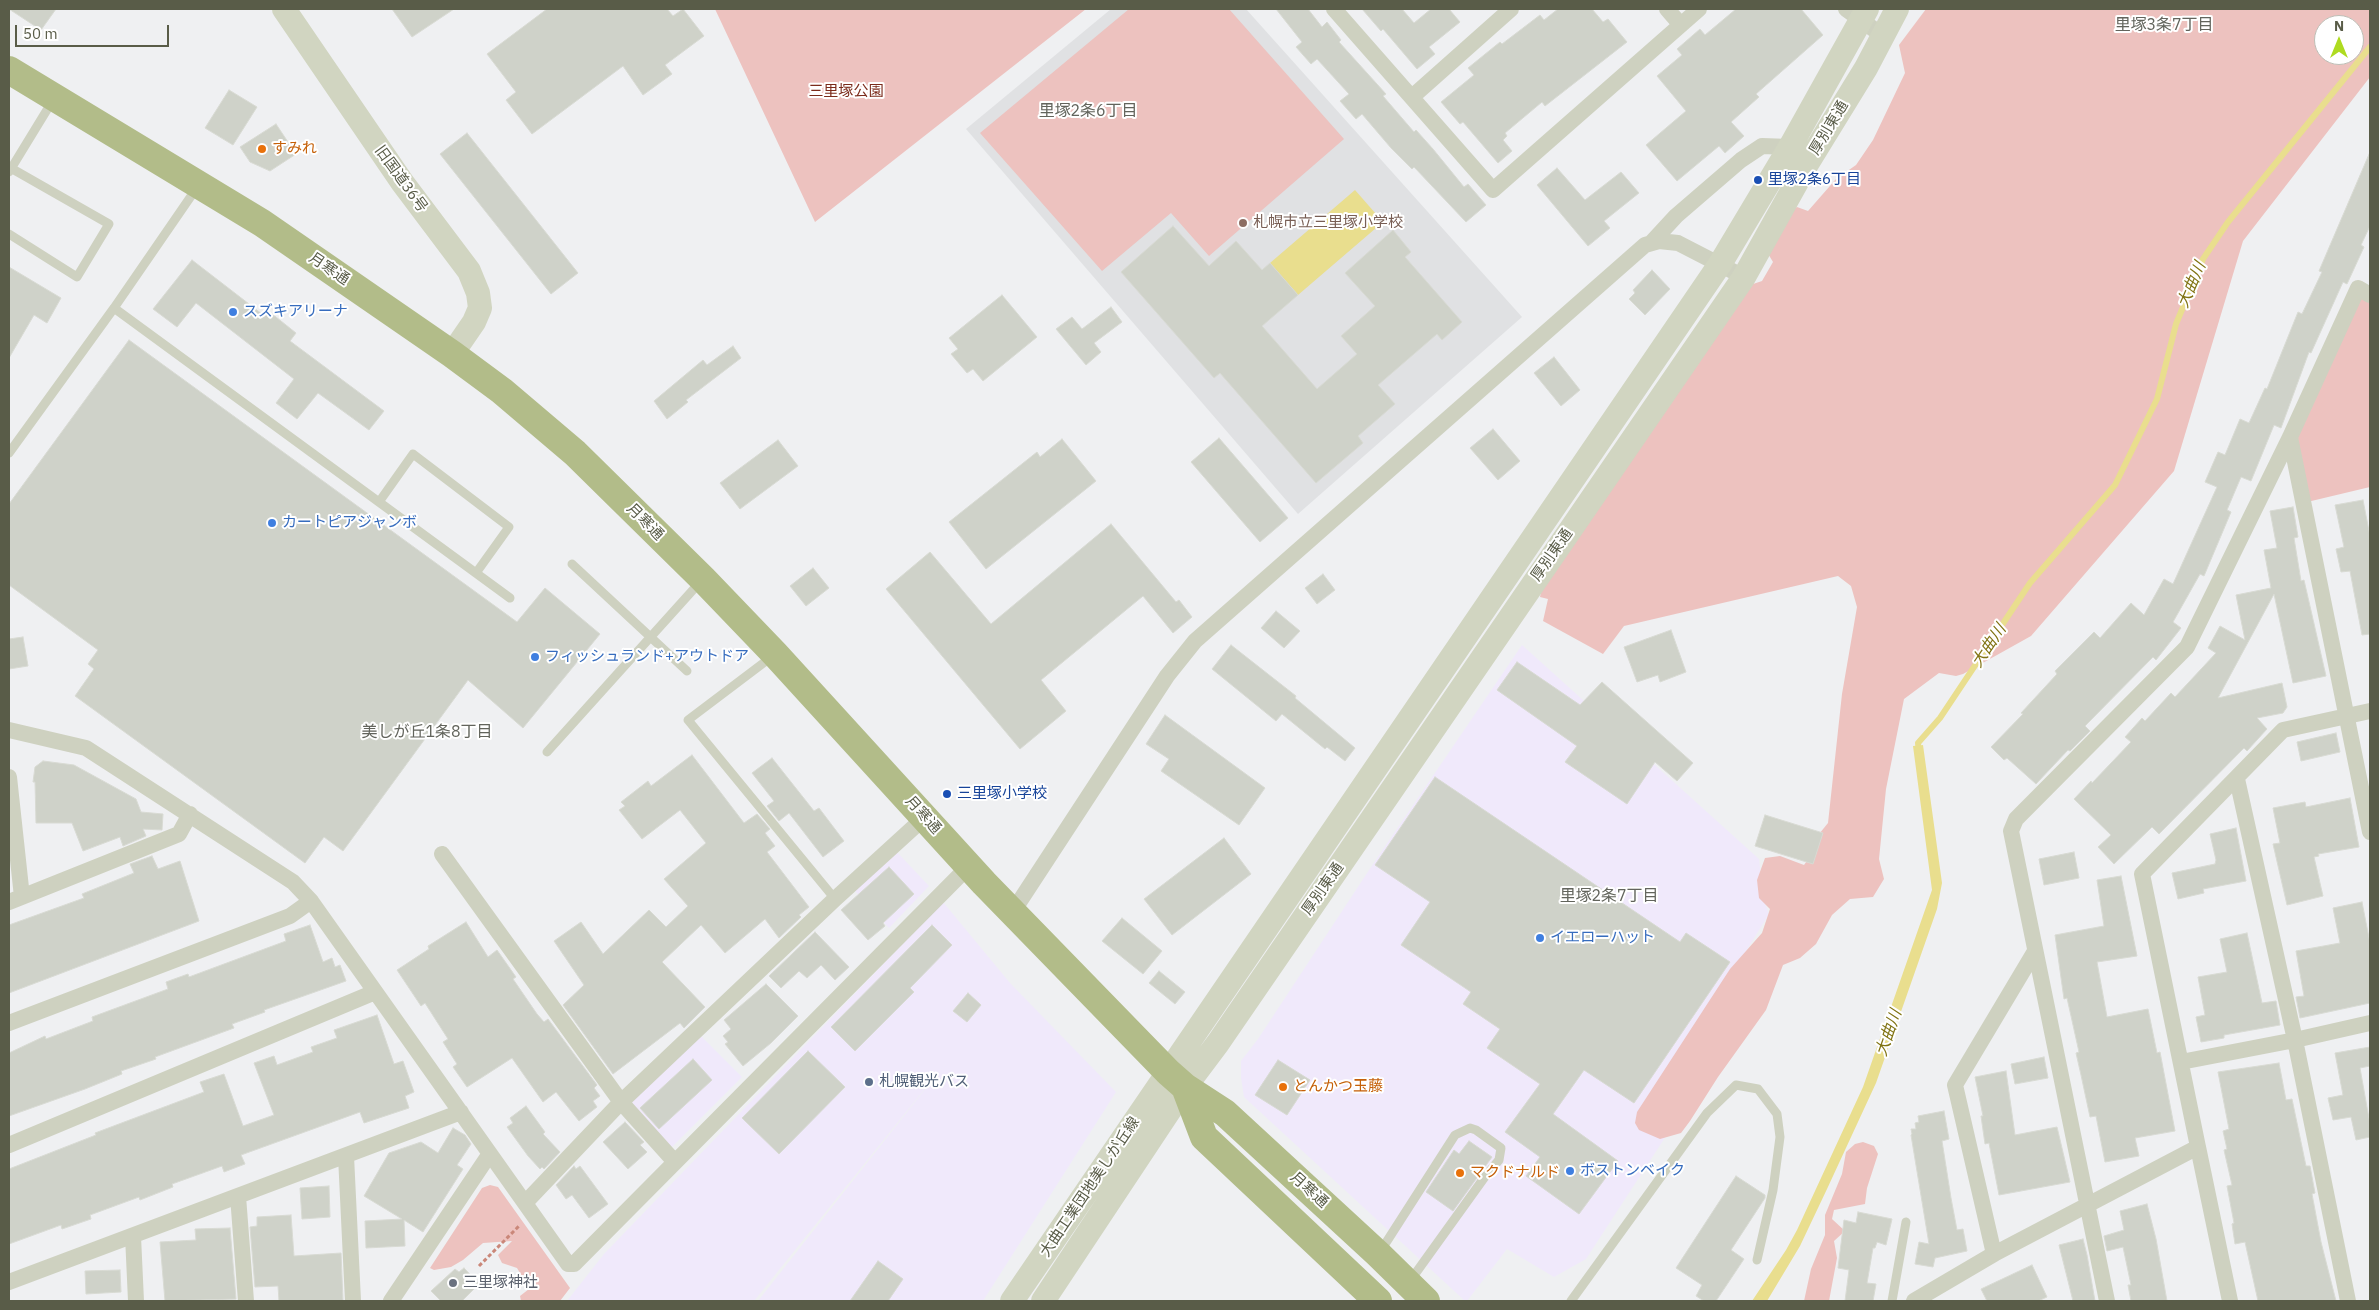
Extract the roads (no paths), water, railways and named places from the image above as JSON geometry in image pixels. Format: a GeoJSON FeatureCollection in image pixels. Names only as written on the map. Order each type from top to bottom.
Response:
{"type":"FeatureCollection","features":[{"type":"Feature","properties":{"kind":"highway","name":"月寒通"},"geometry":{"type":"LineString","coordinates":[[9,70],[262,223],[452,354],[502,391],[575,453],[703,579],[775,654],[1012,913],[1176,1080],[1225,1113],[1418,1292]]}},
{"type":"Feature","properties":{"kind":"highway","name":"月寒通"},"geometry":{"type":"LineString","coordinates":[[1176,1080],[1204,1137],[1378,1301]]}},
{"type":"Feature","properties":{"kind":"street","name":"旧国道36号"},"geometry":{"type":"LineString","coordinates":[[284,9],[402,182],[469,271],[478,293],[480,308],[474,322],[452,354]]}},
{"type":"Feature","properties":{"kind":"street"},"geometry":{"type":"LineString","coordinates":[[1334,9],[1493,190],[1699,9]]}},
{"type":"Feature","properties":{"kind":"street"},"geometry":{"type":"LineString","coordinates":[[1412,97],[1511,9]]}},
{"type":"Feature","properties":{"kind":"street"},"geometry":{"type":"LineString","coordinates":[[1667,9],[1680,24]]}},
{"type":"Feature","properties":{"kind":"street","name":"厚別東通"},"geometry":{"type":"LineString","coordinates":[[1176,1080],[1218,1043],[1744,277],[1806,164],[1866,68],[1897,9]]}},
{"type":"Feature","properties":{"kind":"street"},"geometry":{"type":"LineString","coordinates":[[1858,13],[1883,36]]}},
{"type":"Feature","properties":{"kind":"street","name":"厚別東通"},"geometry":{"type":"LineString","coordinates":[[1176,1080],[1720,264],[1790,147],[1858,13]]}},
{"type":"Feature","properties":{"kind":"street"},"geometry":{"type":"LineString","coordinates":[[1012,913],[1167,676],[1195,641],[1629,260],[1652,242],[1676,216],[1741,160],[1762,146],[1790,147]]}},
{"type":"Feature","properties":{"kind":"street"},"geometry":{"type":"LineString","coordinates":[[1652,242],[1669,240],[1678,243],[1744,277]]}},
{"type":"Feature","properties":{"kind":"street"},"geometry":{"type":"LineString","coordinates":[[2108,1301],[2011,831],[2016,819],[2187,648],[2290,437],[2358,288],[2370,295]]}},
{"type":"Feature","properties":{"kind":"street"},"geometry":{"type":"LineString","coordinates":[[2290,437],[2370,832]]}},
{"type":"Feature","properties":{"kind":"street"},"geometry":{"type":"LineString","coordinates":[[2230,1301],[2142,874],[2283,730],[2370,711]]}},
{"type":"Feature","properties":{"kind":"street"},"geometry":{"type":"LineString","coordinates":[[9,730],[86,748],[276,868],[294,882],[311,901],[568,1264],[574,1264],[969,866]]}},
{"type":"Feature","properties":{"kind":"street"},"geometry":{"type":"LineString","coordinates":[[9,777],[15,899],[179,834],[190,814]]}},
{"type":"Feature","properties":{"kind":"street"},"geometry":{"type":"LineString","coordinates":[[2237,779],[2295,1040],[2348,1301]]}},
{"type":"Feature","properties":{"kind":"street"},"geometry":{"type":"LineString","coordinates":[[525,1203],[621,1102],[835,899],[925,817]]}},
{"type":"Feature","properties":{"kind":"street"},"geometry":{"type":"LineString","coordinates":[[442,854],[621,1102],[674,1162]]}},
{"type":"Feature","properties":{"kind":"street"},"geometry":{"type":"LineString","coordinates":[[9,1023],[290,916],[311,901]]}},
{"type":"Feature","properties":{"kind":"street"},"geometry":{"type":"LineString","coordinates":[[1994,1254],[1955,1086],[2035,952]]}},
{"type":"Feature","properties":{"kind":"street"},"geometry":{"type":"LineString","coordinates":[[9,1145],[375,992]]}},
{"type":"Feature","properties":{"kind":"street"},"geometry":{"type":"LineString","coordinates":[[2181,1062],[2370,1023]]}},
{"type":"Feature","properties":{"kind":"street","name":"大曲工業団地美しが丘線"},"geometry":{"type":"LineString","coordinates":[[1012,1301],[1176,1080]]}},
{"type":"Feature","properties":{"kind":"street","name":"大曲工業団地美しが丘線"},"geometry":{"type":"LineString","coordinates":[[1043,1301],[1176,1080]]}},
{"type":"Feature","properties":{"kind":"street"},"geometry":{"type":"LineString","coordinates":[[9,1282],[461,1112]]}},
{"type":"Feature","properties":{"kind":"street"},"geometry":{"type":"LineString","coordinates":[[1914,1301],[1994,1254],[2198,1147]]}},
{"type":"Feature","properties":{"kind":"street"},"geometry":{"type":"LineString","coordinates":[[391,1301],[489,1155]]}},
{"type":"Feature","properties":{"kind":"street"},"geometry":{"type":"LineString","coordinates":[[346,1156],[354,1301]]}},
{"type":"Feature","properties":{"kind":"street"},"geometry":{"type":"LineString","coordinates":[[238,1196],[246,1301]]}},
{"type":"Feature","properties":{"kind":"street"},"geometry":{"type":"LineString","coordinates":[[133,1236],[136,1301]]}},
{"type":"Feature","properties":{"kind":"lane"},"geometry":{"type":"LineString","coordinates":[[9,234],[76,277],[108,224],[9,169],[54,97]]}},
{"type":"Feature","properties":{"kind":"lane"},"geometry":{"type":"LineString","coordinates":[[9,453],[114,308],[200,184]]}},
{"type":"Feature","properties":{"kind":"lane"},"geometry":{"type":"LineString","coordinates":[[114,308],[510,598]]}},
{"type":"Feature","properties":{"kind":"lane"},"geometry":{"type":"LineString","coordinates":[[379,502],[413,454],[509,527],[476,573]]}},
{"type":"Feature","properties":{"kind":"lane"},"geometry":{"type":"LineString","coordinates":[[572,564],[652,636],[687,671]]}},
{"type":"Feature","properties":{"kind":"lane"},"geometry":{"type":"LineString","coordinates":[[548,752],[703,579]]}},
{"type":"Feature","properties":{"kind":"lane"},"geometry":{"type":"LineString","coordinates":[[775,654],[688,720],[835,899]]}},
{"type":"Feature","properties":{"kind":"lane"},"geometry":{"type":"LineString","coordinates":[[1571,1301],[1707,1113],[1736,1085],[1758,1089],[1777,1114],[1780,1137],[1773,1190],[1757,1260]]}},
{"type":"Feature","properties":{"kind":"lane"},"geometry":{"type":"LineString","coordinates":[[1378,1254],[1455,1135],[1470,1128],[1476,1130],[1501,1148],[1499,1160],[1484,1178],[1418,1292]]}},
{"type":"Feature","properties":{"kind":"lane"},"geometry":{"type":"LineString","coordinates":[[1892,1301],[1906,1222]]}},
{"type":"Feature","properties":{"kind":"water"},"geometry":{"type":"Polygon","coordinates":[[[1355,190],[1383,222],[1298,295],[1270,263],[1355,190]]]}},
{"type":"Feature","properties":{"kind":"water"},"geometry":{"type":"Polygon","coordinates":[[[1923,745],[1942,883],[1937,909],[1876,1083],[1827,1189],[1800,1246],[1767,1301],[1752,1301],[1797,1230],[1863,1087],[1932,890],[1913,746],[1923,745]]]}},
{"type":"Feature","properties":{"kind":"waterway","name":"大曲川"},"geometry":{"type":"LineString","coordinates":[[1919,753],[1918,743],[1940,718],[2030,583],[2115,485],[2157,399],[2176,324],[2203,259],[2228,222],[2370,47]]}},
{"type":"Feature","properties":{"kind":"place","name":"すみれ"},"geometry":{"type":"Point","coordinates":[262,149]}},
{"type":"Feature","properties":{"kind":"place","name":"里塚2条6丁目"},"geometry":{"type":"Point","coordinates":[1758,180]}},
{"type":"Feature","properties":{"kind":"place","name":"札幌市立三里塚小学校"},"geometry":{"type":"Point","coordinates":[1243,223]}},
{"type":"Feature","properties":{"kind":"place","name":"スズキアリーナ"},"geometry":{"type":"Point","coordinates":[233,312]}},
{"type":"Feature","properties":{"kind":"place","name":"カートピアジャンボ"},"geometry":{"type":"Point","coordinates":[272,523]}},
{"type":"Feature","properties":{"kind":"place","name":"フィッシュランド+アウトドア"},"geometry":{"type":"Point","coordinates":[535,657]}},
{"type":"Feature","properties":{"kind":"place","name":"三里塚小学校"},"geometry":{"type":"Point","coordinates":[947,794]}},
{"type":"Feature","properties":{"kind":"place","name":"イエローハット"},"geometry":{"type":"Point","coordinates":[1540,938]}},
{"type":"Feature","properties":{"kind":"place","name":"札幌観光バス"},"geometry":{"type":"Point","coordinates":[869,1082]}},
{"type":"Feature","properties":{"kind":"place","name":"とんかつ玉藤"},"geometry":{"type":"Point","coordinates":[1283,1087]}},
{"type":"Feature","properties":{"kind":"place","name":"ボストンベイク"},"geometry":{"type":"Point","coordinates":[1570,1171]}},
{"type":"Feature","properties":{"kind":"place","name":"マクドナルド"},"geometry":{"type":"Point","coordinates":[1460,1173]}},
{"type":"Feature","properties":{"kind":"place","name":"三里塚神社"},"geometry":{"type":"Point","coordinates":[453,1283]}},
{"type":"Feature","properties":{"kind":"district","name":"里塚3条7丁目"},"geometry":{"type":"Point","coordinates":[2164,25]}},
{"type":"Feature","properties":{"kind":"district","name":"里塚2条6丁目"},"geometry":{"type":"Point","coordinates":[1088,111]}},
{"type":"Feature","properties":{"kind":"district","name":"美しが丘1条8丁目"},"geometry":{"type":"Point","coordinates":[427,732]}},
{"type":"Feature","properties":{"kind":"district","name":"里塚2条7丁目"},"geometry":{"type":"Point","coordinates":[1609,896]}},
{"type":"Feature","properties":{"kind":"park label","name":"三里塚公園"},"geometry":{"type":"Point","coordinates":[846,92]}}]}
